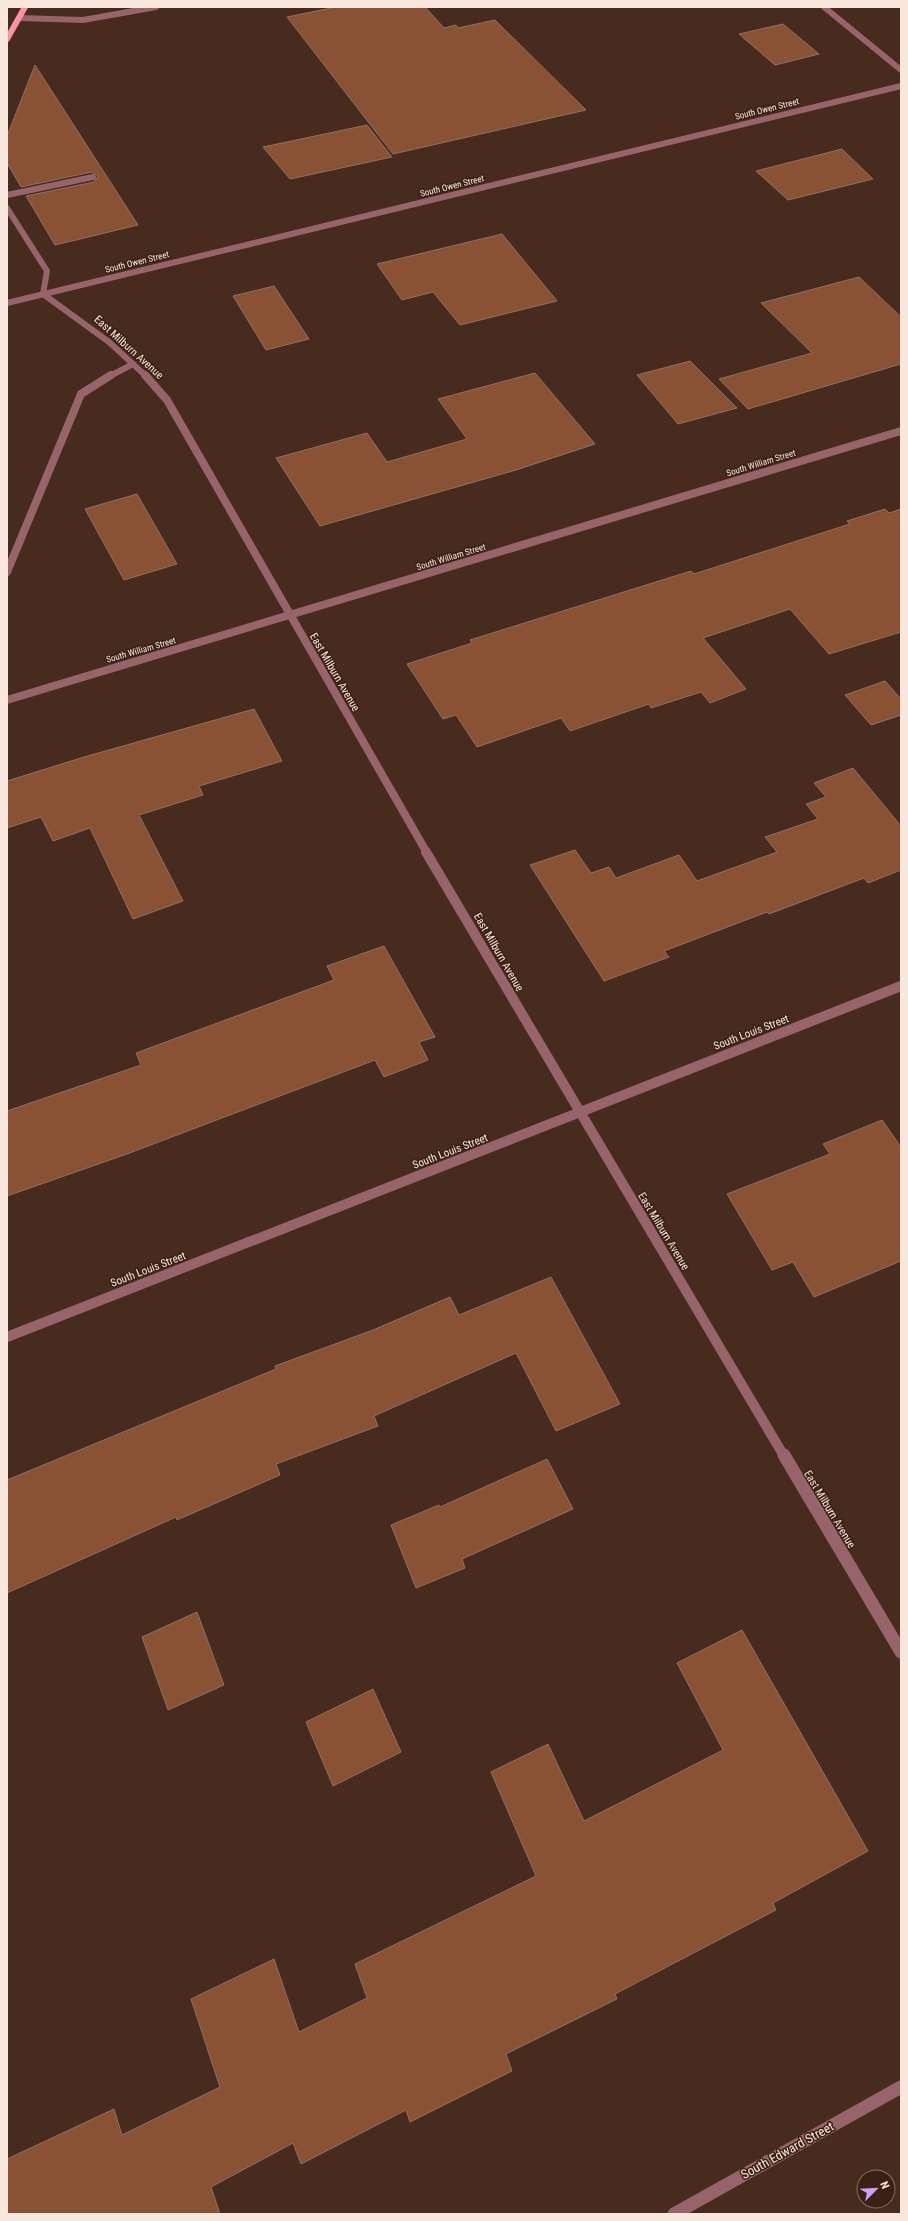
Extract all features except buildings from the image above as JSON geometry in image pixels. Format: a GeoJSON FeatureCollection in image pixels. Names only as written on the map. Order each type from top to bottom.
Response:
{"type":"FeatureCollection","features":[{"type":"Feature","properties":{"kind":"main road"},"geometry":{"type":"LineString","coordinates":[[7,39],[25,7]]}},
{"type":"Feature","properties":{"kind":"street"},"geometry":{"type":"LineString","coordinates":[[19,18],[83,20],[156,7]]}},
{"type":"Feature","properties":{"kind":"street"},"geometry":{"type":"LineString","coordinates":[[824,7],[901,70]]}},
{"type":"Feature","properties":{"kind":"street","name":"South Owen Street"},"geometry":{"type":"LineString","coordinates":[[7,303],[901,86]]}},
{"type":"Feature","properties":{"kind":"street"},"geometry":{"type":"LineString","coordinates":[[7,195],[93,177]]}},
{"type":"Feature","properties":{"kind":"street"},"geometry":{"type":"LineString","coordinates":[[7,208],[47,271],[43,294]]}},
{"type":"Feature","properties":{"kind":"street","name":"East Milburn Avenue"},"geometry":{"type":"LineString","coordinates":[[43,294],[78,318],[133,364],[153,382],[167,400],[288,617],[579,1112],[901,1652]]}},
{"type":"Feature","properties":{"kind":"street"},"geometry":{"type":"LineString","coordinates":[[7,572],[81,394],[95,384],[133,364]]}},
{"type":"Feature","properties":{"kind":"street","name":"South William Street"},"geometry":{"type":"LineString","coordinates":[[7,700],[288,617],[901,431]]}},
{"type":"Feature","properties":{"kind":"street","name":"South Louis Street"},"geometry":{"type":"LineString","coordinates":[[7,1338],[901,986]]}},
{"type":"Feature","properties":{"kind":"street","name":"South Edward Street"},"geometry":{"type":"LineString","coordinates":[[674,2214],[901,2087]]}}]}
